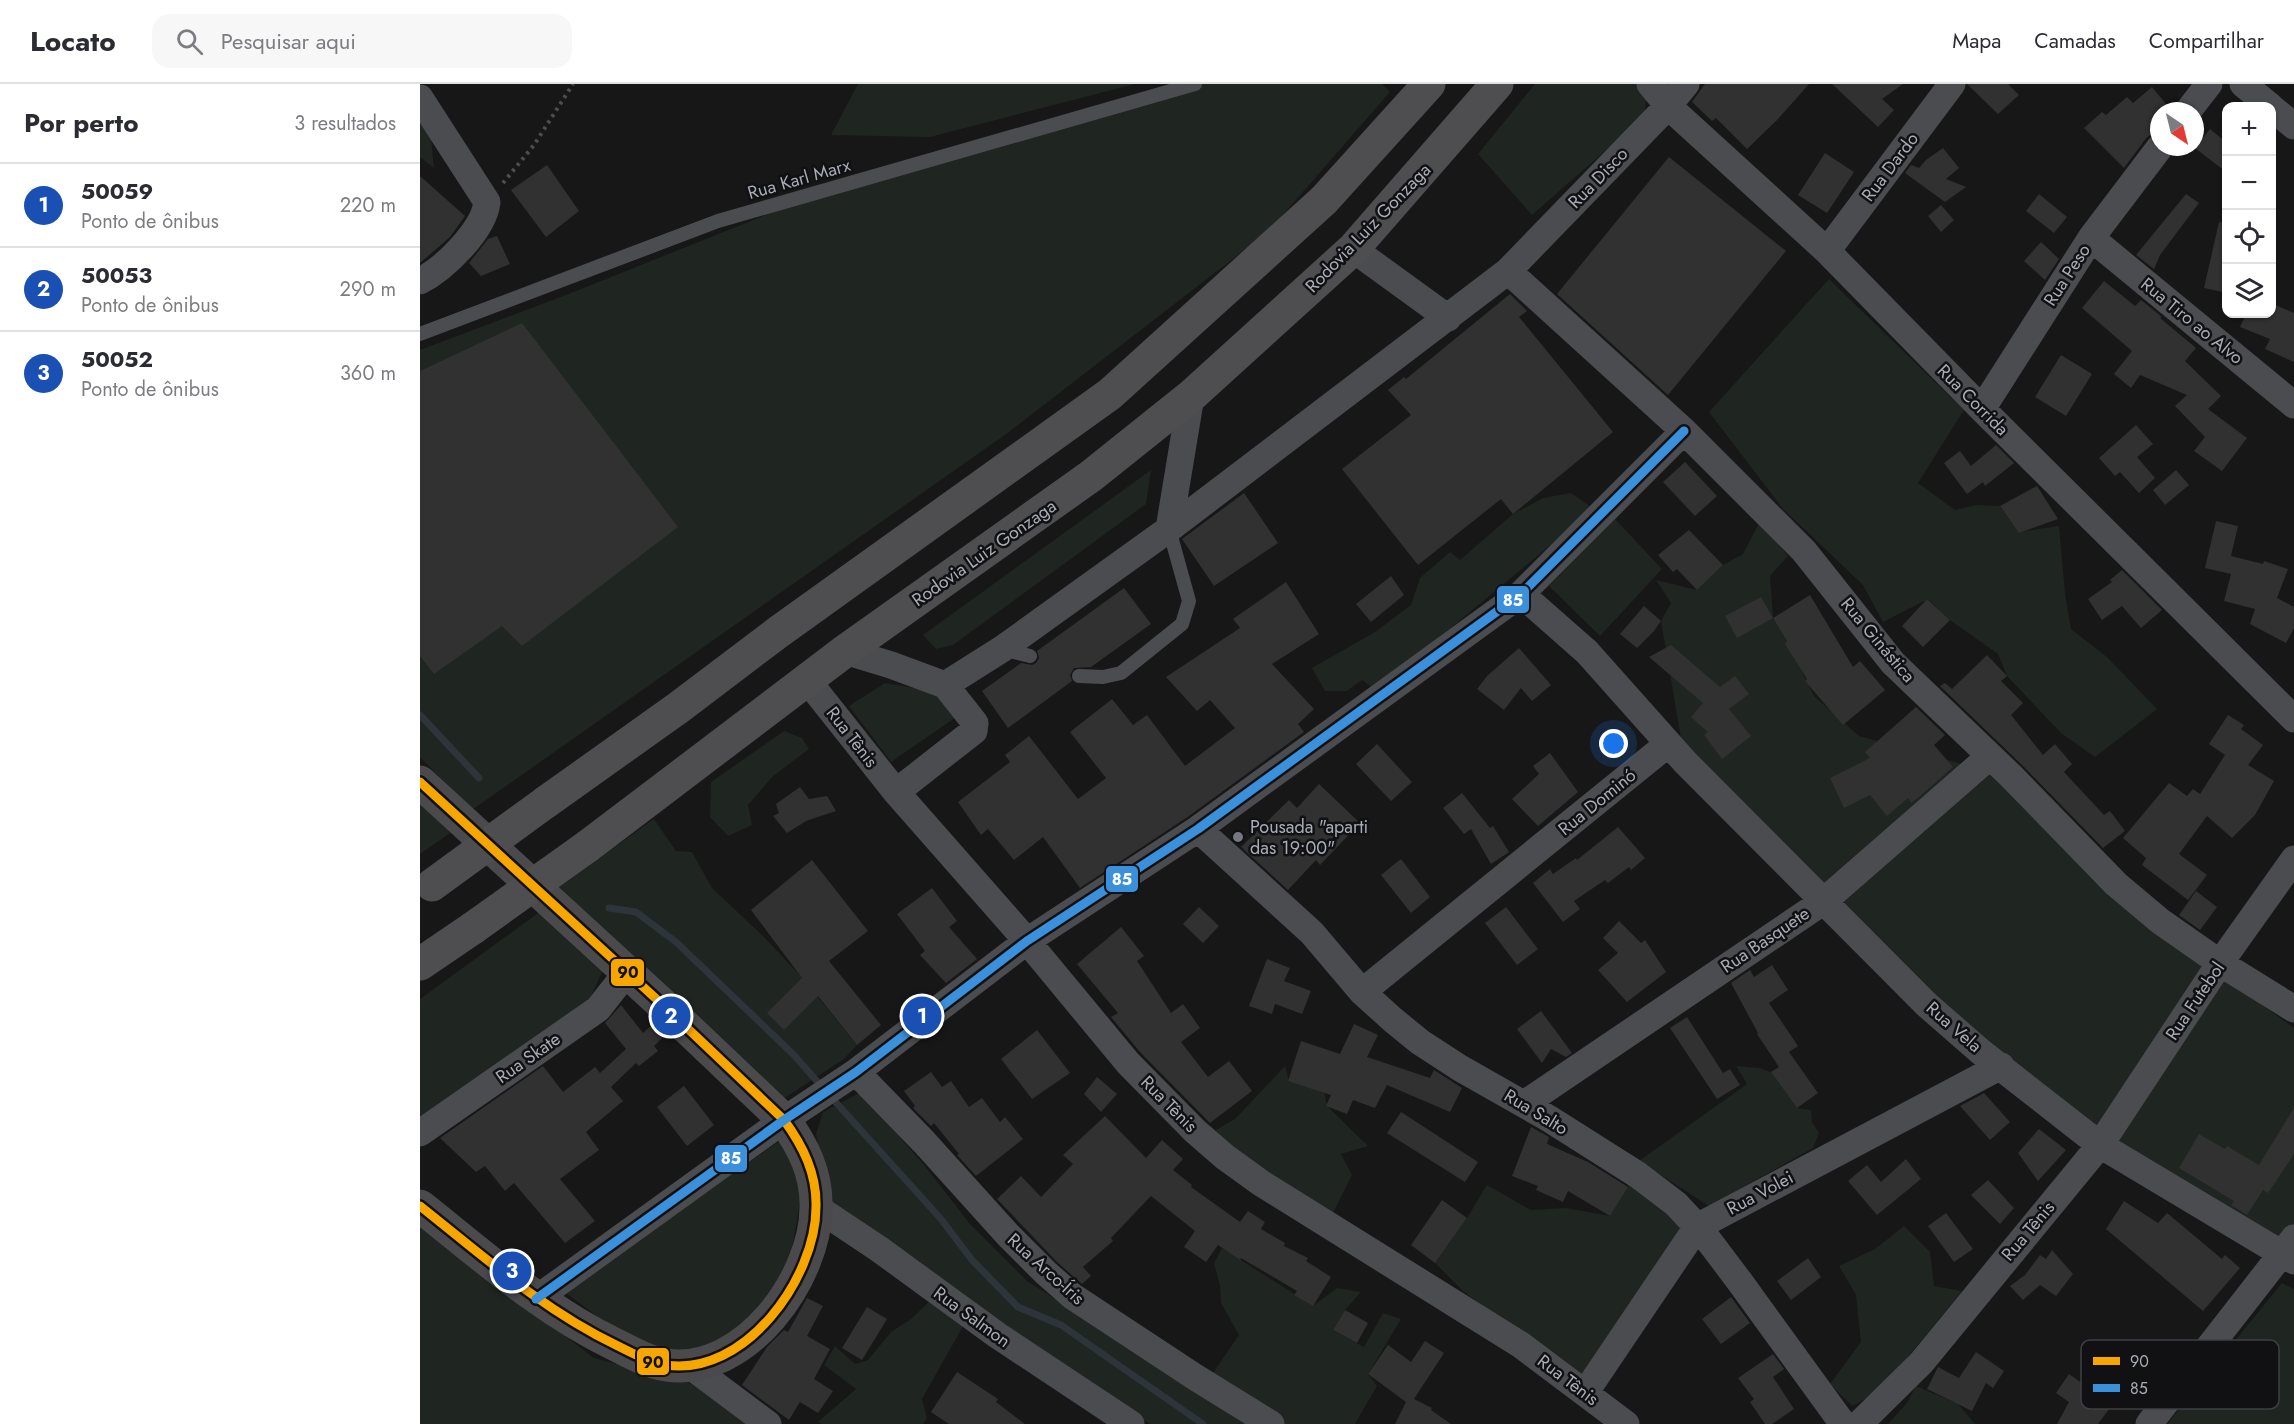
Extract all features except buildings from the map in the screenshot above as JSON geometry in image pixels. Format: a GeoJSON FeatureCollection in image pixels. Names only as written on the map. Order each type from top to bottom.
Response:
{"type":"FeatureCollection","features":[{"type":"Feature","properties":{"kind":"highway"},"geometry":{"type":"LineString","coordinates":[[426,890],[678,708],[777,633],[1110,394],[1323,200],[1429,84]]}},
{"type":"Feature","properties":{"kind":"highway","name":"Rodovia Luiz Gonzaga"},"geometry":{"type":"LineString","coordinates":[[420,964],[588,846],[845,651],[1091,476],[1191,396],[1353,249],[1497,84]]}},
{"type":"Feature","properties":{"kind":"main road"},"geometry":{"type":"LineString","coordinates":[[420,782],[784,1120],[800,1142],[811,1168],[816,1207],[810,1250],[795,1280],[770,1318],[751,1337],[723,1356],[689,1365],[666,1365],[640,1357],[587,1331],[536,1299],[420,1206]]}},
{"type":"Feature","properties":{"kind":"street","name":"Rua Corrida"},"geometry":{"type":"LineString","coordinates":[[1650,84],[1668,106],[1827,251],[1982,409],[2294,719]]}},
{"type":"Feature","properties":{"kind":"street","name":"Rua Disco"},"geometry":{"type":"LineString","coordinates":[[945,686],[1002,649],[1169,529],[1508,271],[1668,106],[1686,84]]}},
{"type":"Feature","properties":{"kind":"street","name":"Rua Dardo"},"geometry":{"type":"LineString","coordinates":[[1827,251],[1952,84]]}},
{"type":"Feature","properties":{"kind":"street"},"geometry":{"type":"LineString","coordinates":[[2195,102],[2209,84]]}},
{"type":"Feature","properties":{"kind":"street"},"geometry":{"type":"LineString","coordinates":[[2243,84],[2265,102]]}},
{"type":"Feature","properties":{"kind":"street"},"geometry":{"type":"LineString","coordinates":[[420,98],[488,202],[484,217],[453,255],[433,274],[420,281]]}},
{"type":"Feature","properties":{"kind":"street"},"geometry":{"type":"LineString","coordinates":[[2276,111],[2294,126]]}},
{"type":"Feature","properties":{"kind":"street","name":"Rua Peso"},"geometry":{"type":"LineString","coordinates":[[1982,409],[2091,238],[2153,156]]}},
{"type":"Feature","properties":{"kind":"street","name":"Rua Tiro ao Alvo"},"geometry":{"type":"LineString","coordinates":[[2091,238],[2294,405]]}},
{"type":"Feature","properties":{"kind":"street"},"geometry":{"type":"LineString","coordinates":[[1353,249],[1448,318]]}},
{"type":"Feature","properties":{"kind":"street","name":"Rua Ginástica"},"geometry":{"type":"LineString","coordinates":[[1508,271],[1684,431],[1804,551],[1893,663],[1990,756],[2116,884],[2160,921],[2220,963],[2294,1009]]}},
{"type":"Feature","properties":{"kind":"street"},"geometry":{"type":"LineString","coordinates":[[1169,529],[1191,396]]}},
{"type":"Feature","properties":{"kind":"street"},"geometry":{"type":"LineString","coordinates":[[536,1299],[784,1120],[838,1084],[1027,941],[1198,830],[1521,594],[1684,431]]}},
{"type":"Feature","properties":{"kind":"street"},"geometry":{"type":"LineString","coordinates":[[1521,594],[1587,652],[1668,744]]}},
{"type":"Feature","properties":{"kind":"street"},"geometry":{"type":"LineString","coordinates":[[845,651],[891,665],[945,686],[972,718],[974,731],[896,792]]}},
{"type":"Feature","properties":{"kind":"street","name":"Rua Tênis"},"geometry":{"type":"LineString","coordinates":[[807,680],[896,792],[1027,941],[1128,1063],[1195,1131],[1225,1157],[1261,1183],[1521,1345],[1626,1424]]}},
{"type":"Feature","properties":{"kind":"street","name":"Rua Vela"},"geometry":{"type":"LineString","coordinates":[[1668,744],[1928,1005],[2001,1066],[2100,1145],[2290,1252]]}},
{"type":"Feature","properties":{"kind":"street","name":"Rua Dominó"},"geometry":{"type":"LineString","coordinates":[[1362,992],[1668,744]]}},
{"type":"Feature","properties":{"kind":"street","name":"Rua Basquete"},"geometry":{"type":"LineString","coordinates":[[1524,1104],[1824,901],[1990,756]]}},
{"type":"Feature","properties":{"kind":"street","name":"Rua Salto"},"geometry":{"type":"LineString","coordinates":[[1198,830],[1312,933],[1362,992],[1420,1042],[1638,1175],[1676,1204],[1740,1282],[1843,1424]]}},
{"type":"Feature","properties":{"kind":"street","name":"Rua Futebol"},"geometry":{"type":"LineString","coordinates":[[2100,1145],[2220,963],[2294,859]]}},
{"type":"Feature","properties":{"kind":"street","name":"Rua Skate"},"geometry":{"type":"LineString","coordinates":[[420,1133],[598,1009],[620,967]]}},
{"type":"Feature","properties":{"kind":"street","name":"Rua Volei"},"geometry":{"type":"LineString","coordinates":[[1585,1393],[1697,1227],[2001,1066]]}},
{"type":"Feature","properties":{"kind":"street","name":"Rua Arco-Íris"},"geometry":{"type":"LineString","coordinates":[[838,1084],[924,1142],[1008,1235],[1072,1296],[1271,1424]]}},
{"type":"Feature","properties":{"kind":"street","name":"Rua Tênis"},"geometry":{"type":"LineString","coordinates":[[1859,1424],[1921,1363],[2100,1145]]}},
{"type":"Feature","properties":{"kind":"street","name":"Rua Salmon"},"geometry":{"type":"LineString","coordinates":[[816,1207],[879,1249],[997,1335],[1131,1424]]}},
{"type":"Feature","properties":{"kind":"street"},"geometry":{"type":"LineString","coordinates":[[2218,1340],[2290,1252]]}},
{"type":"Feature","properties":{"kind":"street"},"geometry":{"type":"LineString","coordinates":[[689,1365],[768,1424]]}},
{"type":"Feature","properties":{"kind":"street"},"geometry":{"type":"LineString","coordinates":[[2149,1424],[2161,1409]]}},
{"type":"Feature","properties":{"kind":"lane","name":"Rua Karl Marx"},"geometry":{"type":"LineString","coordinates":[[420,334],[718,221],[1196,84]]}},
{"type":"Feature","properties":{"kind":"lane"},"geometry":{"type":"LineString","coordinates":[[1079,676],[1103,677],[1121,673],[1182,624],[1189,601],[1169,529]]}},
{"type":"Feature","properties":{"kind":"lane"},"geometry":{"type":"LineString","coordinates":[[1002,649],[1030,656]]}},
{"type":"Feature","properties":{"kind":"path"},"geometry":{"type":"LineString","coordinates":[[488,202],[534,145],[573,84]]}},
{"type":"Feature","properties":{"kind":"shaded area"},"geometry":{"type":"Polygon","coordinates":[[[858,84],[1135,84],[930,137],[831,135],[858,84]]]}},
{"type":"Feature","properties":{"kind":"shaded area"},"geometry":{"type":"Polygon","coordinates":[[[1169,84],[1382,84],[1390,92],[1269,231],[1009,432],[472,810],[420,757],[420,350],[566,295],[841,185],[1169,84]]]}},
{"type":"Feature","properties":{"kind":"shaded area"},"geometry":{"type":"Polygon","coordinates":[[[1535,84],[1640,84],[1646,97],[1645,116],[1532,215],[1478,154],[1535,84]]]}},
{"type":"Feature","properties":{"kind":"shaded area"},"geometry":{"type":"Polygon","coordinates":[[[420,109],[431,138],[434,168],[420,157],[420,109]]]}},
{"type":"Feature","properties":{"kind":"shaded area"},"geometry":{"type":"Polygon","coordinates":[[[1829,279],[1964,410],[1918,483],[1955,510],[1977,505],[2000,506],[2019,532],[2059,526],[2071,629],[2107,657],[2157,709],[2095,757],[2061,733],[2007,676],[1998,654],[1950,620],[1928,599],[1883,622],[1863,585],[1783,509],[1709,412],[1829,279]]]}},
{"type":"Feature","properties":{"kind":"shaded area"},"geometry":{"type":"Polygon","coordinates":[[[1151,470],[1146,504],[953,645],[936,649],[923,635],[1151,470]]]}},
{"type":"Feature","properties":{"kind":"shaded area"},"geometry":{"type":"Polygon","coordinates":[[[1571,493],[1594,509],[1376,690],[1362,680],[1347,691],[1325,691],[1312,668],[1375,632],[1411,605],[1420,578],[1450,552],[1460,560],[1513,514],[1543,498],[1571,493]]]}},
{"type":"Feature","properties":{"kind":"shaded area"},"geometry":{"type":"Polygon","coordinates":[[[1615,519],[1662,569],[1600,636],[1549,586],[1615,519]]]}},
{"type":"Feature","properties":{"kind":"shaded area"},"geometry":{"type":"Polygon","coordinates":[[[1760,521],[1788,556],[1770,576],[1773,618],[1814,696],[1859,736],[1996,773],[2204,963],[2294,1028],[2294,1257],[2044,1102],[1685,762],[1661,621],[1671,603],[1656,580],[1697,590],[1723,565],[1743,554],[1760,521]]]}},
{"type":"Feature","properties":{"kind":"shaded area"},"geometry":{"type":"Polygon","coordinates":[[[885,683],[946,693],[962,713],[891,762],[849,706],[885,683]]]}},
{"type":"Feature","properties":{"kind":"shaded area"},"geometry":{"type":"Polygon","coordinates":[[[784,731],[802,738],[809,749],[772,777],[748,805],[752,825],[728,836],[710,817],[711,782],[784,731]]]}},
{"type":"Feature","properties":{"kind":"shaded area"},"geometry":{"type":"Polygon","coordinates":[[[420,800],[453,831],[420,854],[420,800]]]}},
{"type":"Feature","properties":{"kind":"shaded area"},"geometry":{"type":"Polygon","coordinates":[[[654,819],[676,851],[692,852],[712,888],[766,939],[804,980],[857,1045],[844,1059],[783,1099],[553,891],[654,819]]]}},
{"type":"Feature","properties":{"kind":"shaded area"},"geometry":{"type":"Polygon","coordinates":[[[548,906],[604,968],[588,1003],[420,1120],[420,999],[548,906]]]}},
{"type":"Feature","properties":{"kind":"shaded area"},"geometry":{"type":"Polygon","coordinates":[[[1285,1066],[1289,1081],[1324,1091],[1327,1106],[1368,1146],[1341,1154],[1352,1175],[1333,1213],[1282,1186],[1211,1133],[1235,1119],[1285,1066]]]}},
{"type":"Feature","properties":{"kind":"shaded area"},"geometry":{"type":"Polygon","coordinates":[[[1736,1066],[1759,1068],[1771,1072],[1797,1108],[1811,1110],[1812,1122],[1819,1133],[1813,1148],[1709,1206],[1639,1161],[1747,1084],[1736,1066]]]}},
{"type":"Feature","properties":{"kind":"shaded area"},"geometry":{"type":"Polygon","coordinates":[[[861,1092],[925,1166],[970,1224],[1027,1281],[1250,1424],[1150,1424],[1064,1370],[829,1204],[816,1134],[823,1112],[861,1092]]]}},
{"type":"Feature","properties":{"kind":"shaded area"},"geometry":{"type":"Polygon","coordinates":[[[787,1136],[804,1179],[788,1273],[759,1316],[714,1348],[669,1355],[613,1328],[562,1290],[787,1136]]]}},
{"type":"Feature","properties":{"kind":"shaded area"},"geometry":{"type":"Polygon","coordinates":[[[1632,1180],[1688,1226],[1584,1382],[1463,1291],[1435,1263],[1487,1185],[1531,1210],[1566,1208],[1610,1216],[1632,1180]]]}},
{"type":"Feature","properties":{"kind":"shaded area"},"geometry":{"type":"Polygon","coordinates":[[[420,1226],[594,1358],[692,1384],[746,1424],[420,1424],[420,1226]]]}},
{"type":"Feature","properties":{"kind":"shaded area"},"geometry":{"type":"Polygon","coordinates":[[[1904,1226],[1930,1252],[1934,1286],[1962,1291],[1880,1391],[1852,1406],[1830,1384],[1861,1342],[1856,1295],[1839,1266],[1875,1249],[1904,1226]]]}},
{"type":"Feature","properties":{"kind":"shaded area"},"geometry":{"type":"Polygon","coordinates":[[[1222,1248],[1313,1306],[1337,1288],[1361,1292],[1345,1310],[1333,1330],[1364,1347],[1383,1313],[1401,1319],[1368,1374],[1377,1386],[1355,1424],[1282,1424],[1213,1373],[1239,1335],[1221,1303],[1220,1286],[1214,1263],[1222,1248]]]}},
{"type":"Feature","properties":{"kind":"shaded area"},"geometry":{"type":"Polygon","coordinates":[[[2282,1283],[2294,1289],[2294,1424],[2167,1424],[2179,1409],[2279,1409],[2279,1340],[2236,1340],[2282,1283]]]}},
{"type":"Feature","properties":{"kind":"shaded area"},"geometry":{"type":"Polygon","coordinates":[[[932,1299],[966,1321],[922,1399],[927,1418],[923,1424],[822,1424],[818,1422],[856,1389],[824,1365],[835,1346],[855,1364],[868,1360],[891,1332],[911,1319],[932,1299]]]}},
{"type":"Feature","properties":{"kind":"shaded area"},"geometry":{"type":"Polygon","coordinates":[[[1916,1386],[1958,1404],[1975,1424],[1888,1424],[1907,1403],[1916,1386]]]}},
{"type":"Feature","properties":{"kind":"waterway"},"geometry":{"type":"LineString","coordinates":[[420,715],[479,778]]}},
{"type":"Feature","properties":{"kind":"waterway"},"geometry":{"type":"LineString","coordinates":[[609,908],[636,912],[676,942],[794,1055],[822,1087]]}},
{"type":"Feature","properties":{"kind":"waterway"},"geometry":{"type":"LineString","coordinates":[[831,1097],[941,1219],[972,1260],[1018,1307],[1061,1325],[1203,1424]]}},
{"type":"Feature","properties":{"kind":"transit line","name":"85"},"geometry":{"type":"LineString","coordinates":[[536,1299],[784,1120],[856,1072],[1027,941],[1198,829],[1521,594],[1684,431]]}},
{"type":"Feature","properties":{"kind":"transit line","name":"90"},"geometry":{"type":"LineString","coordinates":[[420,782],[664,1006],[784,1120],[808,1161],[814,1183],[816,1207],[813,1235],[804,1263],[789,1291],[771,1317],[748,1339],[723,1355],[695,1365],[666,1365],[634,1354],[563,1316],[514,1281],[420,1206]]}},
{"type":"Feature","properties":{"kind":"place","name":"Pousada \"aparti das 19:00\""},"geometry":{"type":"Point","coordinates":[1238,837]}},
{"type":"Feature","properties":{"kind":"place","name":"50053"},"geometry":{"type":"Point","coordinates":[671,1016]}},
{"type":"Feature","properties":{"kind":"place","name":"50059"},"geometry":{"type":"Point","coordinates":[922,1016]}},
{"type":"Feature","properties":{"kind":"place","name":"50052"},"geometry":{"type":"Point","coordinates":[512,1271]}}]}
